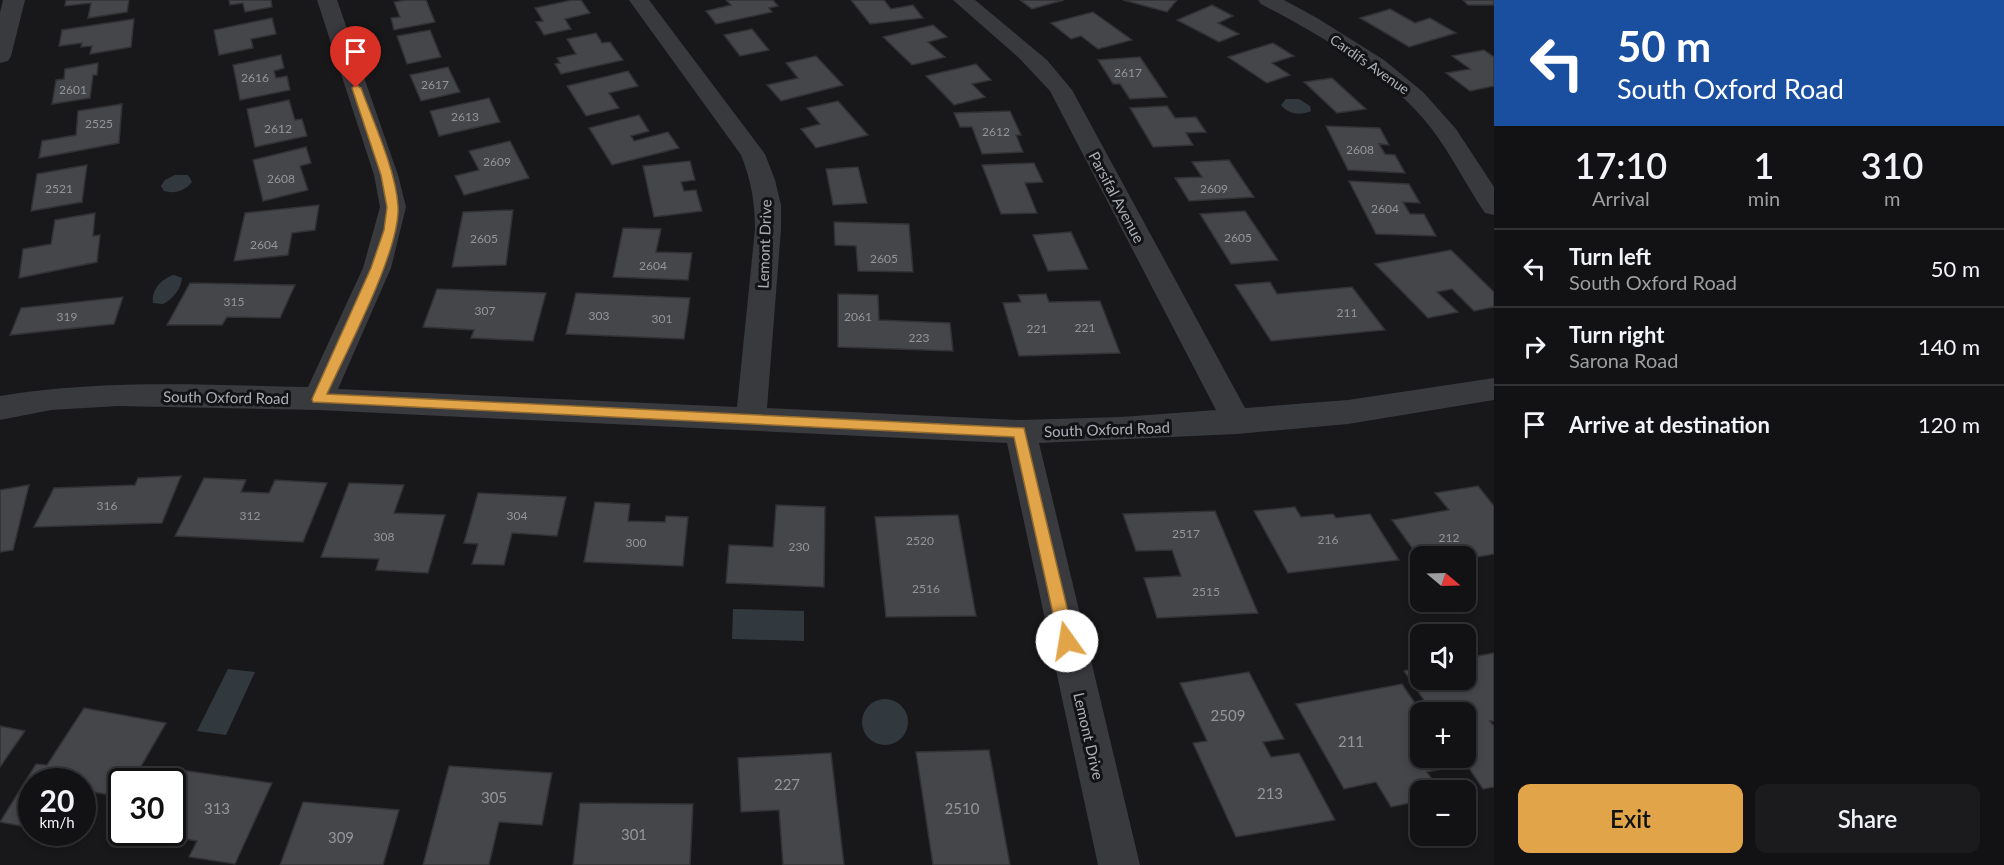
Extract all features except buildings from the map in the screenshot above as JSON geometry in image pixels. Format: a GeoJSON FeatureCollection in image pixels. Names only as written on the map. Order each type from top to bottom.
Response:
{"type":"FeatureCollection","features":[{"type":"Feature","properties":{"kind":"street"},"geometry":{"type":"LineString","coordinates":[[0,56],[14,0]]}},
{"type":"Feature","properties":{"kind":"street"},"geometry":{"type":"LineString","coordinates":[[318,399],[377,268],[389,230],[393,207],[386,175],[327,0]]}},
{"type":"Feature","properties":{"kind":"street","name":"Lemont Drive"},"geometry":{"type":"LineString","coordinates":[[639,0],[736,129],[753,154],[763,180],[768,205],[768,229],[751,420]]}},
{"type":"Feature","properties":{"kind":"street","name":"Parsifal Avenue"},"geometry":{"type":"LineString","coordinates":[[963,0],[1029,53],[1048,72],[1061,90],[1131,225],[1210,366],[1237,422]]}},
{"type":"Feature","properties":{"kind":"street","name":"Cardifs Avenue"},"geometry":{"type":"LineString","coordinates":[[1268,0],[1329,36],[1410,92],[1432,113],[1494,207]]}},
{"type":"Feature","properties":{"kind":"street","name":"South Oxford Road"},"geometry":{"type":"LineString","coordinates":[[0,408],[51,399],[118,395],[318,399],[1020,432],[1237,422],[1348,412],[1494,389]]}},
{"type":"Feature","properties":{"kind":"street","name":"Lemont Drive"},"geometry":{"type":"LineString","coordinates":[[1020,432],[1119,865]]}},
{"type":"Feature","properties":{"kind":"shaded area"},"geometry":{"type":"Polygon","coordinates":[[[1286,99],[1299,99],[1310,106],[1311,111],[1291,112],[1281,105],[1286,99]]]}},
{"type":"Feature","properties":{"kind":"shaded area"},"geometry":{"type":"Polygon","coordinates":[[[175,175],[188,175],[192,182],[180,191],[164,191],[161,186],[165,180],[175,175]]]}},
{"type":"Feature","properties":{"kind":"shaded area"},"geometry":{"type":"Polygon","coordinates":[[[174,275],[182,278],[176,293],[163,304],[153,303],[158,285],[174,275]]]}},
{"type":"Feature","properties":{"kind":"shaded area"},"geometry":{"type":"Polygon","coordinates":[[[733,609],[804,611],[804,641],[732,639],[733,609]]]}},
{"type":"Feature","properties":{"kind":"shaded area"},"geometry":{"type":"Polygon","coordinates":[[[228,669],[255,672],[226,735],[197,731],[228,669]]]}},
{"type":"Feature","properties":{"kind":"shaded area"},"geometry":{"type":"Polygon","coordinates":[[[885,699],[894,700],[902,705],[907,713],[907,731],[902,739],[894,744],[885,745],[876,744],[868,739],[863,731],[862,722],[863,713],[868,705],[876,700],[885,699]]]}},
{"type":"Feature","properties":{"kind":"route"},"geometry":{"type":"LineString","coordinates":[[356,88],[386,175],[393,207],[389,230],[377,268],[318,399],[1020,432],[1067,641]]}}]}
